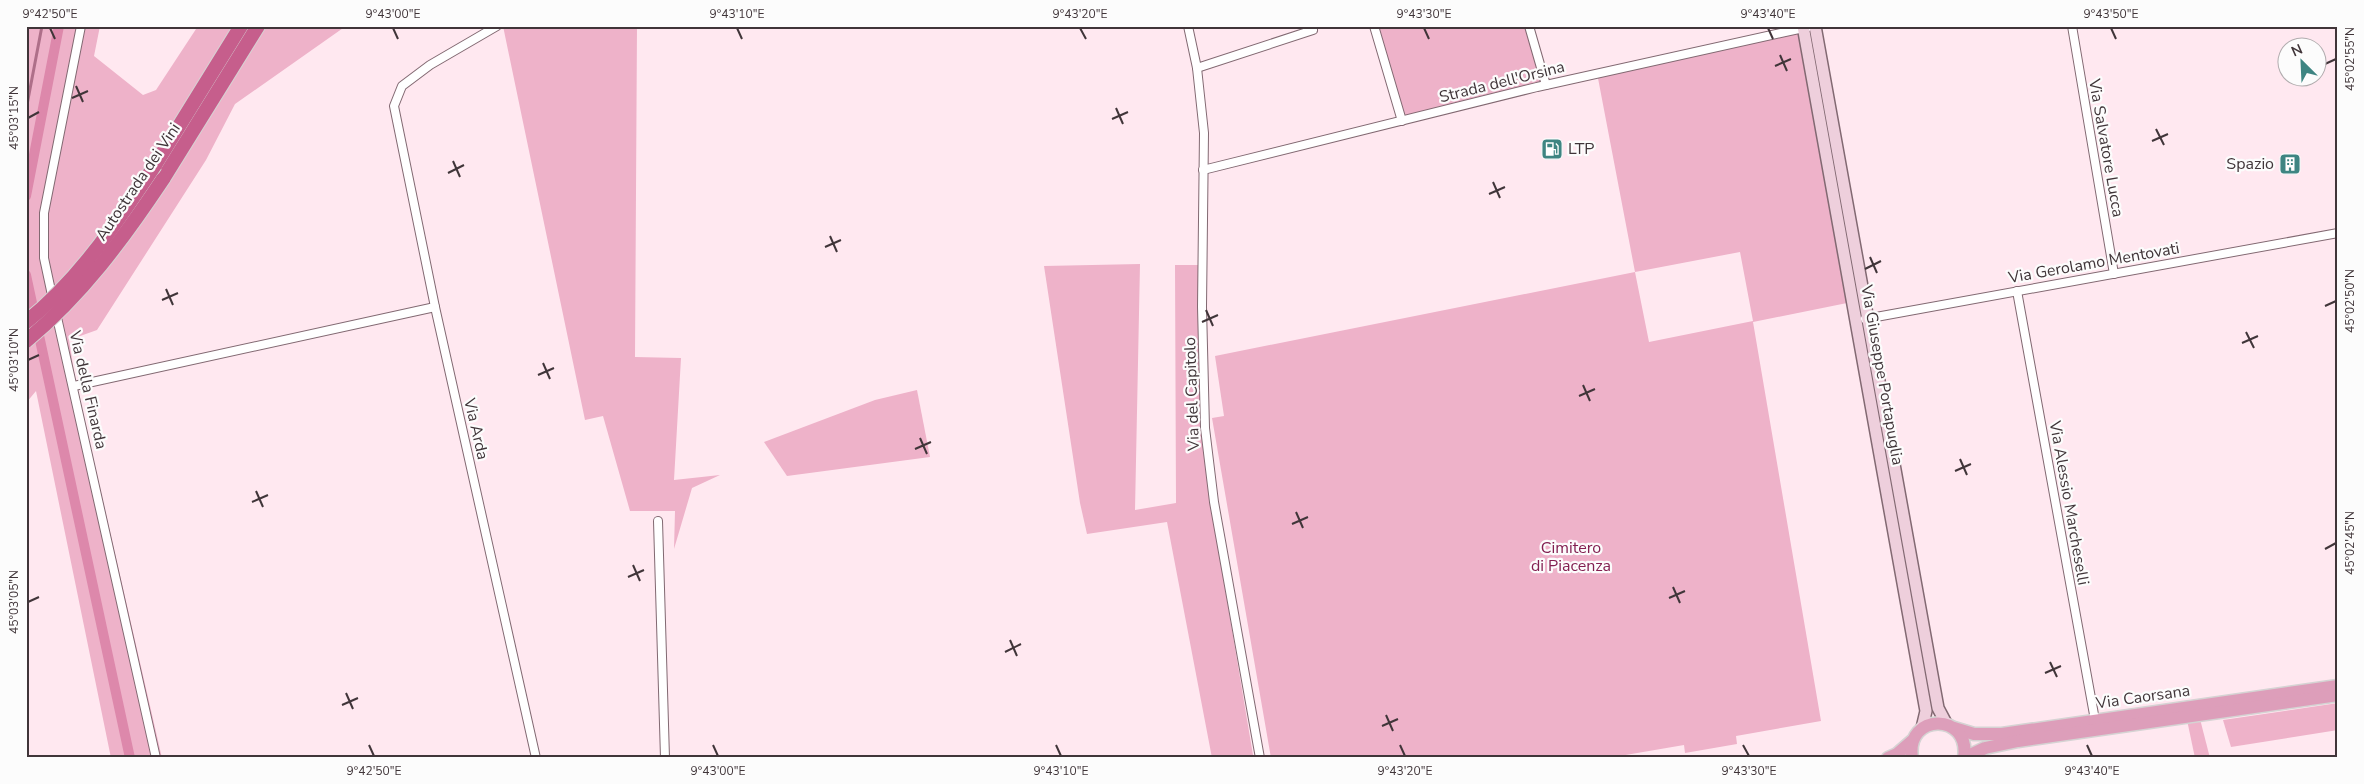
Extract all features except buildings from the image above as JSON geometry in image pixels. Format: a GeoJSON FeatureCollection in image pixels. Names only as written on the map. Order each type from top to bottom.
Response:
{"type":"FeatureCollection","features":[{"type":"Feature","properties":{"kind":"highway","name":"Autostrada dei Vini"},"geometry":{"type":"LineString","coordinates":[[26,322],[65,287],[92,255],[155,166],[241,26]]}},
{"type":"Feature","properties":{"kind":"highway","name":"Autostrada dei Vini"},"geometry":{"type":"LineString","coordinates":[[26,341],[66,304],[106,260],[163,179],[258,26]]}},
{"type":"Feature","properties":{"kind":"main road","name":"Via Giuseppe Portapuglia"},"geometry":{"type":"LineString","coordinates":[[1808,27],[1862,320],[1938,708],[1951,727]]}},
{"type":"Feature","properties":{"kind":"main road","name":"Via Giuseppe Portapuglia"},"geometry":{"type":"LineString","coordinates":[[1862,320],[1926,711],[1922,728]]}},
{"type":"Feature","properties":{"kind":"main road","name":"Via Caorsana"},"geometry":{"type":"LineString","coordinates":[[1951,727],[1974,734],[2002,734],[2338,686]]}},
{"type":"Feature","properties":{"kind":"main road","name":"Via Caorsana"},"geometry":{"type":"LineString","coordinates":[[1964,758],[1985,748],[2018,740],[2338,696]]}},
{"type":"Feature","properties":{"kind":"main road"},"geometry":{"type":"LineString","coordinates":[[1888,758],[1897,754],[1912,741],[1922,728],[1930,724],[1951,727],[1964,742],[1964,758]]}},
{"type":"Feature","properties":{"kind":"main road"},"geometry":{"type":"LineString","coordinates":[[1912,741],[1912,758]]}},
{"type":"Feature","properties":{"kind":"street","name":"Via della Finarda"},"geometry":{"type":"LineString","coordinates":[[81,26],[44,213],[44,258],[156,758]]}},
{"type":"Feature","properties":{"kind":"street","name":"Via Arda"},"geometry":{"type":"LineString","coordinates":[[497,26],[430,65],[402,86],[394,106],[435,307],[536,758]]}},
{"type":"Feature","properties":{"kind":"street","name":"Via del Capitolo"},"geometry":{"type":"LineString","coordinates":[[1188,26],[1197,68],[1204,133],[1202,307],[1204,428],[1214,502],[1260,758]]}},
{"type":"Feature","properties":{"kind":"street"},"geometry":{"type":"LineString","coordinates":[[1374,26],[1402,121]]}},
{"type":"Feature","properties":{"kind":"street"},"geometry":{"type":"LineString","coordinates":[[1529,26],[1546,85]]}},
{"type":"Feature","properties":{"kind":"street","name":"Via Salvatore Lucca"},"geometry":{"type":"LineString","coordinates":[[2072,26],[2114,274]]}},
{"type":"Feature","properties":{"kind":"street","name":"Strada dell'Orsina"},"geometry":{"type":"LineString","coordinates":[[1203,170],[1546,85],[1808,27]]}},
{"type":"Feature","properties":{"kind":"street"},"geometry":{"type":"LineString","coordinates":[[1197,68],[1313,28]]}},
{"type":"Feature","properties":{"kind":"street","name":"Via Gerolamo Mentovati"},"geometry":{"type":"LineString","coordinates":[[1862,320],[2338,233]]}},
{"type":"Feature","properties":{"kind":"street","name":"Via Alessio Marcheselli"},"geometry":{"type":"LineString","coordinates":[[2017,291],[2095,720]]}},
{"type":"Feature","properties":{"kind":"street"},"geometry":{"type":"LineString","coordinates":[[74,386],[435,307]]}},
{"type":"Feature","properties":{"kind":"street"},"geometry":{"type":"LineString","coordinates":[[658,521],[665,758]]}},
{"type":"Feature","properties":{"kind":"green space"},"geometry":{"type":"Polygon","coordinates":[[[26,26],[100,26],[94,56],[143,95],[156,90],[198,26],[346,26],[235,104],[206,160],[97,330],[69,340],[76,384],[162,758],[111,758],[36,391],[26,403],[26,26]]]}},
{"type":"Feature","properties":{"kind":"green space"},"geometry":{"type":"Polygon","coordinates":[[[503,26],[637,26],[635,357],[681,358],[674,480],[720,475],[692,488],[674,549],[675,511],[630,511],[603,416],[585,420],[503,26]]]}},
{"type":"Feature","properties":{"kind":"green space"},"geometry":{"type":"Polygon","coordinates":[[[1375,26],[1528,26],[1545,85],[1402,121],[1375,26]]]}},
{"type":"Feature","properties":{"kind":"green space","name":"Cimitero di Piacenza"},"geometry":{"type":"Polygon","coordinates":[[[1802,28],[1852,302],[1753,322],[1821,721],[1736,736],[1737,744],[1685,753],[1684,745],[1608,758],[1271,758],[1212,418],[1224,416],[1215,356],[1635,272],[1597,73],[1802,28]],[[1740,252],[1635,272],[1649,342],[1753,321],[1740,252]]]}},
{"type":"Feature","properties":{"kind":"green space"},"geometry":{"type":"Polygon","coordinates":[[[1140,264],[1135,510],[1176,503],[1175,265],[1201,265],[1210,499],[1253,755],[1212,758],[1167,522],[1087,534],[1080,503],[1044,266],[1140,264]]]}},
{"type":"Feature","properties":{"kind":"green space"},"geometry":{"type":"Polygon","coordinates":[[[917,390],[930,457],[787,476],[764,442],[875,400],[917,390]]]}},
{"type":"Feature","properties":{"kind":"green space"},"geometry":{"type":"Polygon","coordinates":[[[2338,703],[2338,730],[2231,747],[2223,720],[2338,703]]]}},
{"type":"Feature","properties":{"kind":"green space"},"geometry":{"type":"Polygon","coordinates":[[[2200,719],[2210,758],[2195,758],[2187,720],[2200,719]]]}},
{"type":"Feature","properties":{"kind":"waterway"},"geometry":{"type":"LineString","coordinates":[[26,110],[42,26]]}},
{"type":"Feature","properties":{"kind":"waterway"},"geometry":{"type":"LineString","coordinates":[[26,196],[59,26]]}},
{"type":"Feature","properties":{"kind":"waterway"},"geometry":{"type":"LineString","coordinates":[[26,275],[130,758]]}},
{"type":"Feature","properties":{"kind":"place","name":"LTP"},"geometry":{"type":"Point","coordinates":[1552,149]}},
{"type":"Feature","properties":{"kind":"place","name":"Spazio"},"geometry":{"type":"Point","coordinates":[2290,164]}}]}
